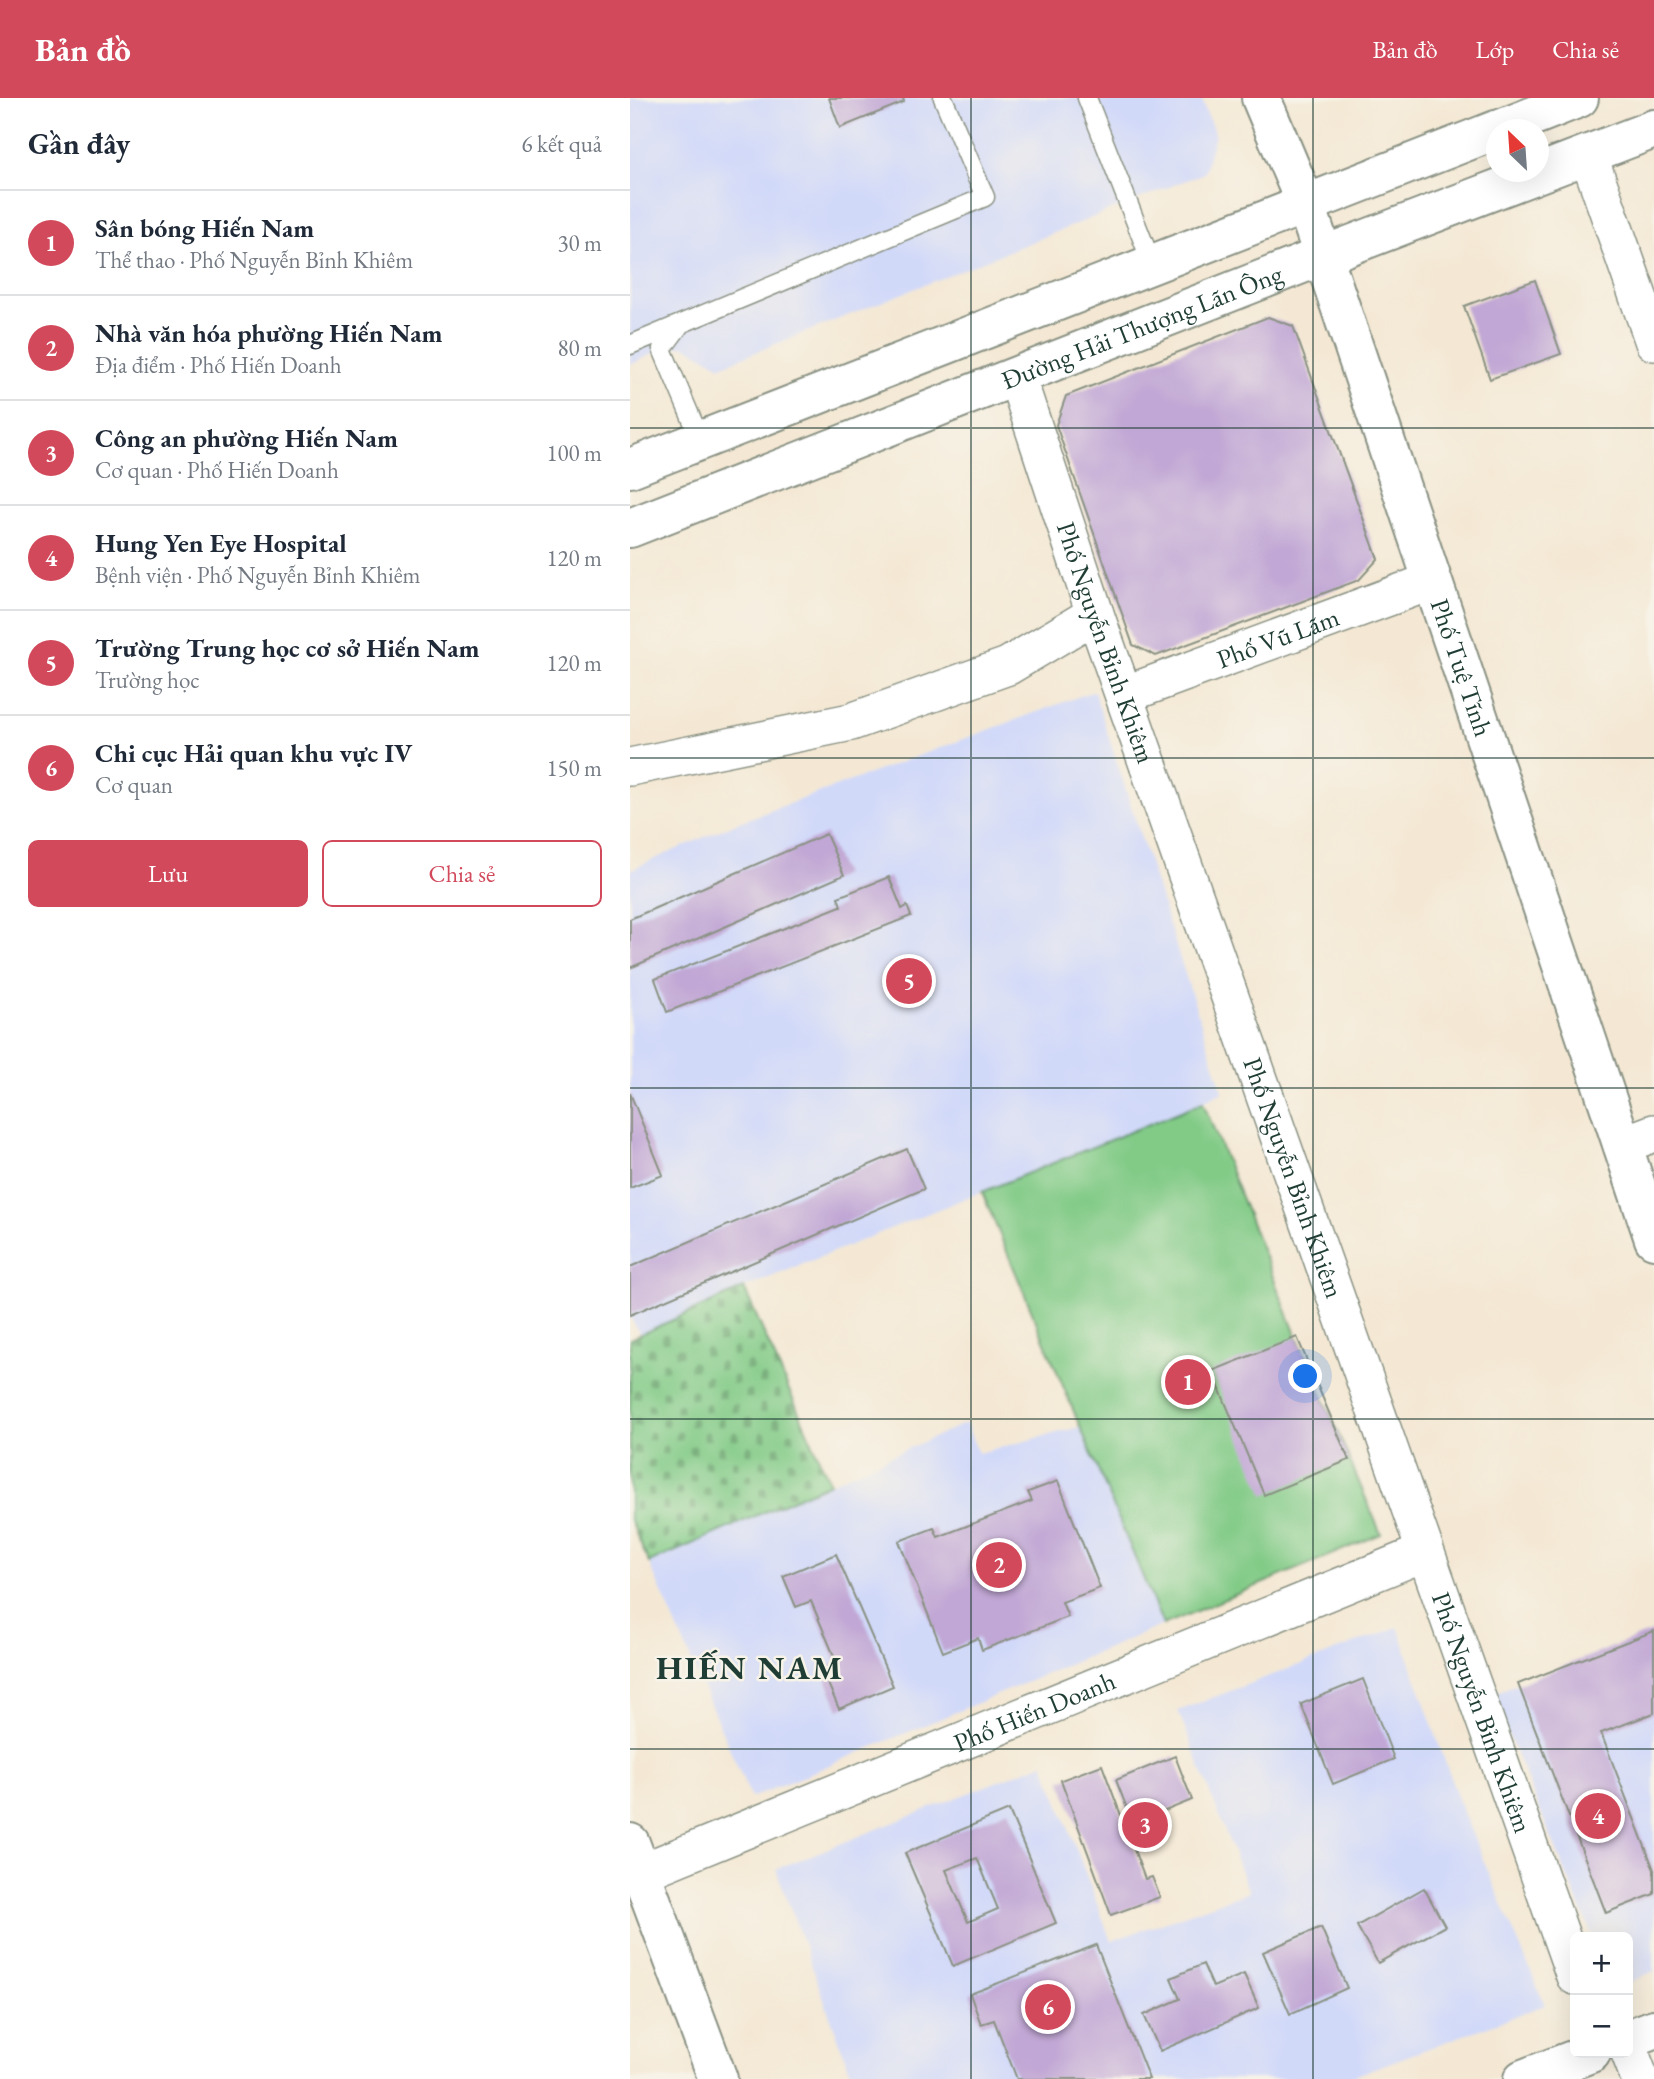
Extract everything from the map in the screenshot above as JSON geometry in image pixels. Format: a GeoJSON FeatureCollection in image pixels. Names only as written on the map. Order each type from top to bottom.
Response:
{"type":"FeatureCollection","features":[{"type":"Feature","properties":{"kind":"main road","name":"Phố Tuệ Tĩnh"},"geometry":{"type":"LineString","coordinates":[[1261,98],[1306,205],[1432,581],[1638,1139],[1654,1239]]}},
{"type":"Feature","properties":{"kind":"main road","name":"Đường Hải Thượng Lãn Ông"},"geometry":{"type":"LineString","coordinates":[[1525,119],[1579,98]]}},
{"type":"Feature","properties":{"kind":"main road","name":"Đường Hải Thượng Lãn Ông"},"geometry":{"type":"LineString","coordinates":[[630,528],[1322,256],[1654,129]]}},
{"type":"Feature","properties":{"kind":"main road","name":"Đường Hải Thượng Lãn Ông"},"geometry":{"type":"LineString","coordinates":[[630,468],[1486,134]]}},
{"type":"Feature","properties":{"kind":"main road"},"geometry":{"type":"LineString","coordinates":[[701,441],[723,492]]}},
{"type":"Feature","properties":{"kind":"main road"},"geometry":{"type":"LineString","coordinates":[[636,1858],[718,2079]]}},
{"type":"Feature","properties":{"kind":"main road"},"geometry":{"type":"LineString","coordinates":[[1633,2037],[1654,2029]]}},
{"type":"Feature","properties":{"kind":"main road"},"geometry":{"type":"LineString","coordinates":[[1523,2079],[1578,2058]]}},
{"type":"Feature","properties":{"kind":"street"},"geometry":{"type":"LineString","coordinates":[[1588,154],[1654,342]]}},
{"type":"Feature","properties":{"kind":"street","name":"Phố Nguyễn Bỉnh Khiêm"},"geometry":{"type":"LineString","coordinates":[[1017,377],[1095,614],[1570,1962]]}},
{"type":"Feature","properties":{"kind":"street","name":"Phố Vũ Lãm"},"geometry":{"type":"LineString","coordinates":[[1124,695],[1432,581]]}},
{"type":"Feature","properties":{"kind":"street"},"geometry":{"type":"LineString","coordinates":[[630,766],[850,722],[1008,666],[1095,614]]}},
{"type":"Feature","properties":{"kind":"street","name":"Phố Hiến Doanh"},"geometry":{"type":"LineString","coordinates":[[636,1858],[1425,1552]]}},
{"type":"Feature","properties":{"kind":"street"},"geometry":{"type":"LineString","coordinates":[[1632,2058],[1640,2079]]}},
{"type":"Feature","properties":{"kind":"lane"},"geometry":{"type":"LineString","coordinates":[[630,345],[985,197],[943,98]]}},
{"type":"Feature","properties":{"kind":"lane"},"geometry":{"type":"LineString","coordinates":[[1087,98],[1152,264]]}},
{"type":"Feature","properties":{"kind":"lane"},"geometry":{"type":"LineString","coordinates":[[680,324],[662,349],[701,441]]}},
{"type":"Feature","properties":{"kind":"shaded area"},"geometry":{"type":"Polygon","coordinates":[[[630,98],[1201,98],[1215,135],[1204,173],[721,366],[685,346],[662,349],[630,365],[630,98]]]}},
{"type":"Feature","properties":{"kind":"shaded area"},"geometry":{"type":"Polygon","coordinates":[[[1094,691],[1223,1092],[744,1288],[640,1334],[630,1317],[630,870],[734,824],[1094,691]]]}},
{"type":"Feature","properties":{"kind":"shaded area"},"geometry":{"type":"Polygon","coordinates":[[[966,1423],[978,1453],[1080,1427],[1163,1625],[751,1798],[649,1563],[966,1423]]]}},
{"type":"Feature","properties":{"kind":"shaded area"},"geometry":{"type":"Polygon","coordinates":[[[1398,1627],[1462,1810],[1545,2005],[1345,2079],[853,2079],[776,1869],[1044,1763],[1111,1941],[1249,1892],[1178,1711],[1398,1627]]]}},
{"type":"Feature","properties":{"kind":"shaded area"},"geometry":{"type":"Polygon","coordinates":[[[1654,1631],[1654,1971],[1633,1981],[1633,1932],[1591,1932],[1491,1694],[1654,1631]]]}},
{"type":"Feature","properties":{"kind":"green space"},"geometry":{"type":"Polygon","coordinates":[[[1203,1102],[1297,1337],[1381,1534],[1163,1625],[982,1192],[1203,1102]]]}},
{"type":"Feature","properties":{"kind":"green space"},"geometry":{"type":"Polygon","coordinates":[[[744,1288],[830,1483],[649,1563],[630,1520],[630,1339],[744,1288]]]}},
{"type":"Feature","properties":{"kind":"building"},"geometry":{"type":"Polygon","coordinates":[[[829,98],[903,98],[904,102],[840,128],[829,98]]]}},
{"type":"Feature","properties":{"kind":"building"},"geometry":{"type":"Polygon","coordinates":[[[1535,280],[1561,354],[1490,379],[1464,306],[1535,280]]]}},
{"type":"Feature","properties":{"kind":"building"},"geometry":{"type":"Polygon","coordinates":[[[1268,317],[1293,326],[1378,559],[1359,580],[1156,656],[1133,645],[1056,425],[1066,396],[1268,317]]]}},
{"type":"Feature","properties":{"kind":"building"},"geometry":{"type":"Polygon","coordinates":[[[826,834],[844,875],[630,968],[630,919],[826,834]]]}},
{"type":"Feature","properties":{"kind":"building"},"geometry":{"type":"Polygon","coordinates":[[[889,877],[902,909],[907,906],[911,916],[667,1012],[655,979],[841,906],[838,897],[889,877]]]}},
{"type":"Feature","properties":{"kind":"building"},"geometry":{"type":"Polygon","coordinates":[[[630,1093],[663,1175],[630,1188],[630,1093]]]}},
{"type":"Feature","properties":{"kind":"building"},"geometry":{"type":"Polygon","coordinates":[[[907,1149],[924,1189],[630,1315],[630,1267],[907,1149]]]}},
{"type":"Feature","properties":{"kind":"building"},"geometry":{"type":"Polygon","coordinates":[[[1297,1337],[1349,1460],[1264,1495],[1212,1371],[1297,1337]]]}},
{"type":"Feature","properties":{"kind":"building"},"geometry":{"type":"Polygon","coordinates":[[[1058,1481],[1100,1588],[1062,1602],[1068,1617],[982,1650],[978,1638],[943,1652],[899,1541],[934,1528],[938,1537],[1032,1501],[1028,1492],[1058,1481]]]}},
{"type":"Feature","properties":{"kind":"building"},"geometry":{"type":"Polygon","coordinates":[[[836,1554],[893,1686],[839,1709],[822,1670],[837,1663],[811,1601],[796,1607],[783,1576],[836,1554]]]}},
{"type":"Feature","properties":{"kind":"building"},"geometry":{"type":"Polygon","coordinates":[[[1654,1631],[1654,1713],[1601,1733],[1654,1870],[1654,1894],[1606,1913],[1518,1684],[1654,1631]]]}},
{"type":"Feature","properties":{"kind":"building"},"geometry":{"type":"Polygon","coordinates":[[[1363,1679],[1394,1759],[1333,1784],[1301,1704],[1363,1679]]]}},
{"type":"Feature","properties":{"kind":"building"},"geometry":{"type":"Polygon","coordinates":[[[1175,1756],[1192,1800],[1133,1824],[1116,1780],[1175,1756]]]}},
{"type":"Feature","properties":{"kind":"building"},"geometry":{"type":"Polygon","coordinates":[[[1102,1765],[1145,1879],[1152,1877],[1160,1897],[1111,1915],[1061,1780],[1102,1765]]]}},
{"type":"Feature","properties":{"kind":"building"},"geometry":{"type":"Polygon","coordinates":[[[1009,1810],[1056,1923],[953,1966],[905,1853],[1009,1810]],[[977,1858],[946,1870],[968,1922],[998,1909],[977,1858]]]}},
{"type":"Feature","properties":{"kind":"building"},"geometry":{"type":"Polygon","coordinates":[[[1424,1888],[1445,1926],[1378,1963],[1357,1926],[1424,1888]]]}},
{"type":"Feature","properties":{"kind":"building"},"geometry":{"type":"Polygon","coordinates":[[[1321,1927],[1347,1988],[1290,2014],[1263,1952],[1321,1927]]]}},
{"type":"Feature","properties":{"kind":"building"},"geometry":{"type":"Polygon","coordinates":[[[1096,1945],[1149,2079],[1017,2079],[994,2020],[981,2024],[970,1994],[1096,1945]]]}},
{"type":"Feature","properties":{"kind":"building"},"geometry":{"type":"Polygon","coordinates":[[[1203,1964],[1213,1987],[1244,1974],[1259,2008],[1160,2051],[1144,2015],[1180,1999],[1171,1978],[1203,1964]]]}},
{"type":"Feature","properties":{"kind":"place","name":"Trường Trung học cơ sở Hiến Nam"},"geometry":{"type":"Point","coordinates":[909,981]}},
{"type":"Feature","properties":{"kind":"place","name":"Sân bóng Hiến Nam"},"geometry":{"type":"Point","coordinates":[1188,1382]}},
{"type":"Feature","properties":{"kind":"place","name":"Nhà văn hóa phường Hiến Nam"},"geometry":{"type":"Point","coordinates":[999,1565]}},
{"type":"Feature","properties":{"kind":"place","name":"Hung Yen Eye Hospital"},"geometry":{"type":"Point","coordinates":[1598,1816]}},
{"type":"Feature","properties":{"kind":"place","name":"Công an phường Hiến Nam"},"geometry":{"type":"Point","coordinates":[1145,1825]}},
{"type":"Feature","properties":{"kind":"place","name":"Chi cục Hải quan khu vực IV"},"geometry":{"type":"Point","coordinates":[1048,2007]}},
{"type":"Feature","properties":{"kind":"district","name":"HIẾN NAM"},"geometry":{"type":"Point","coordinates":[750,1667]}}]}
